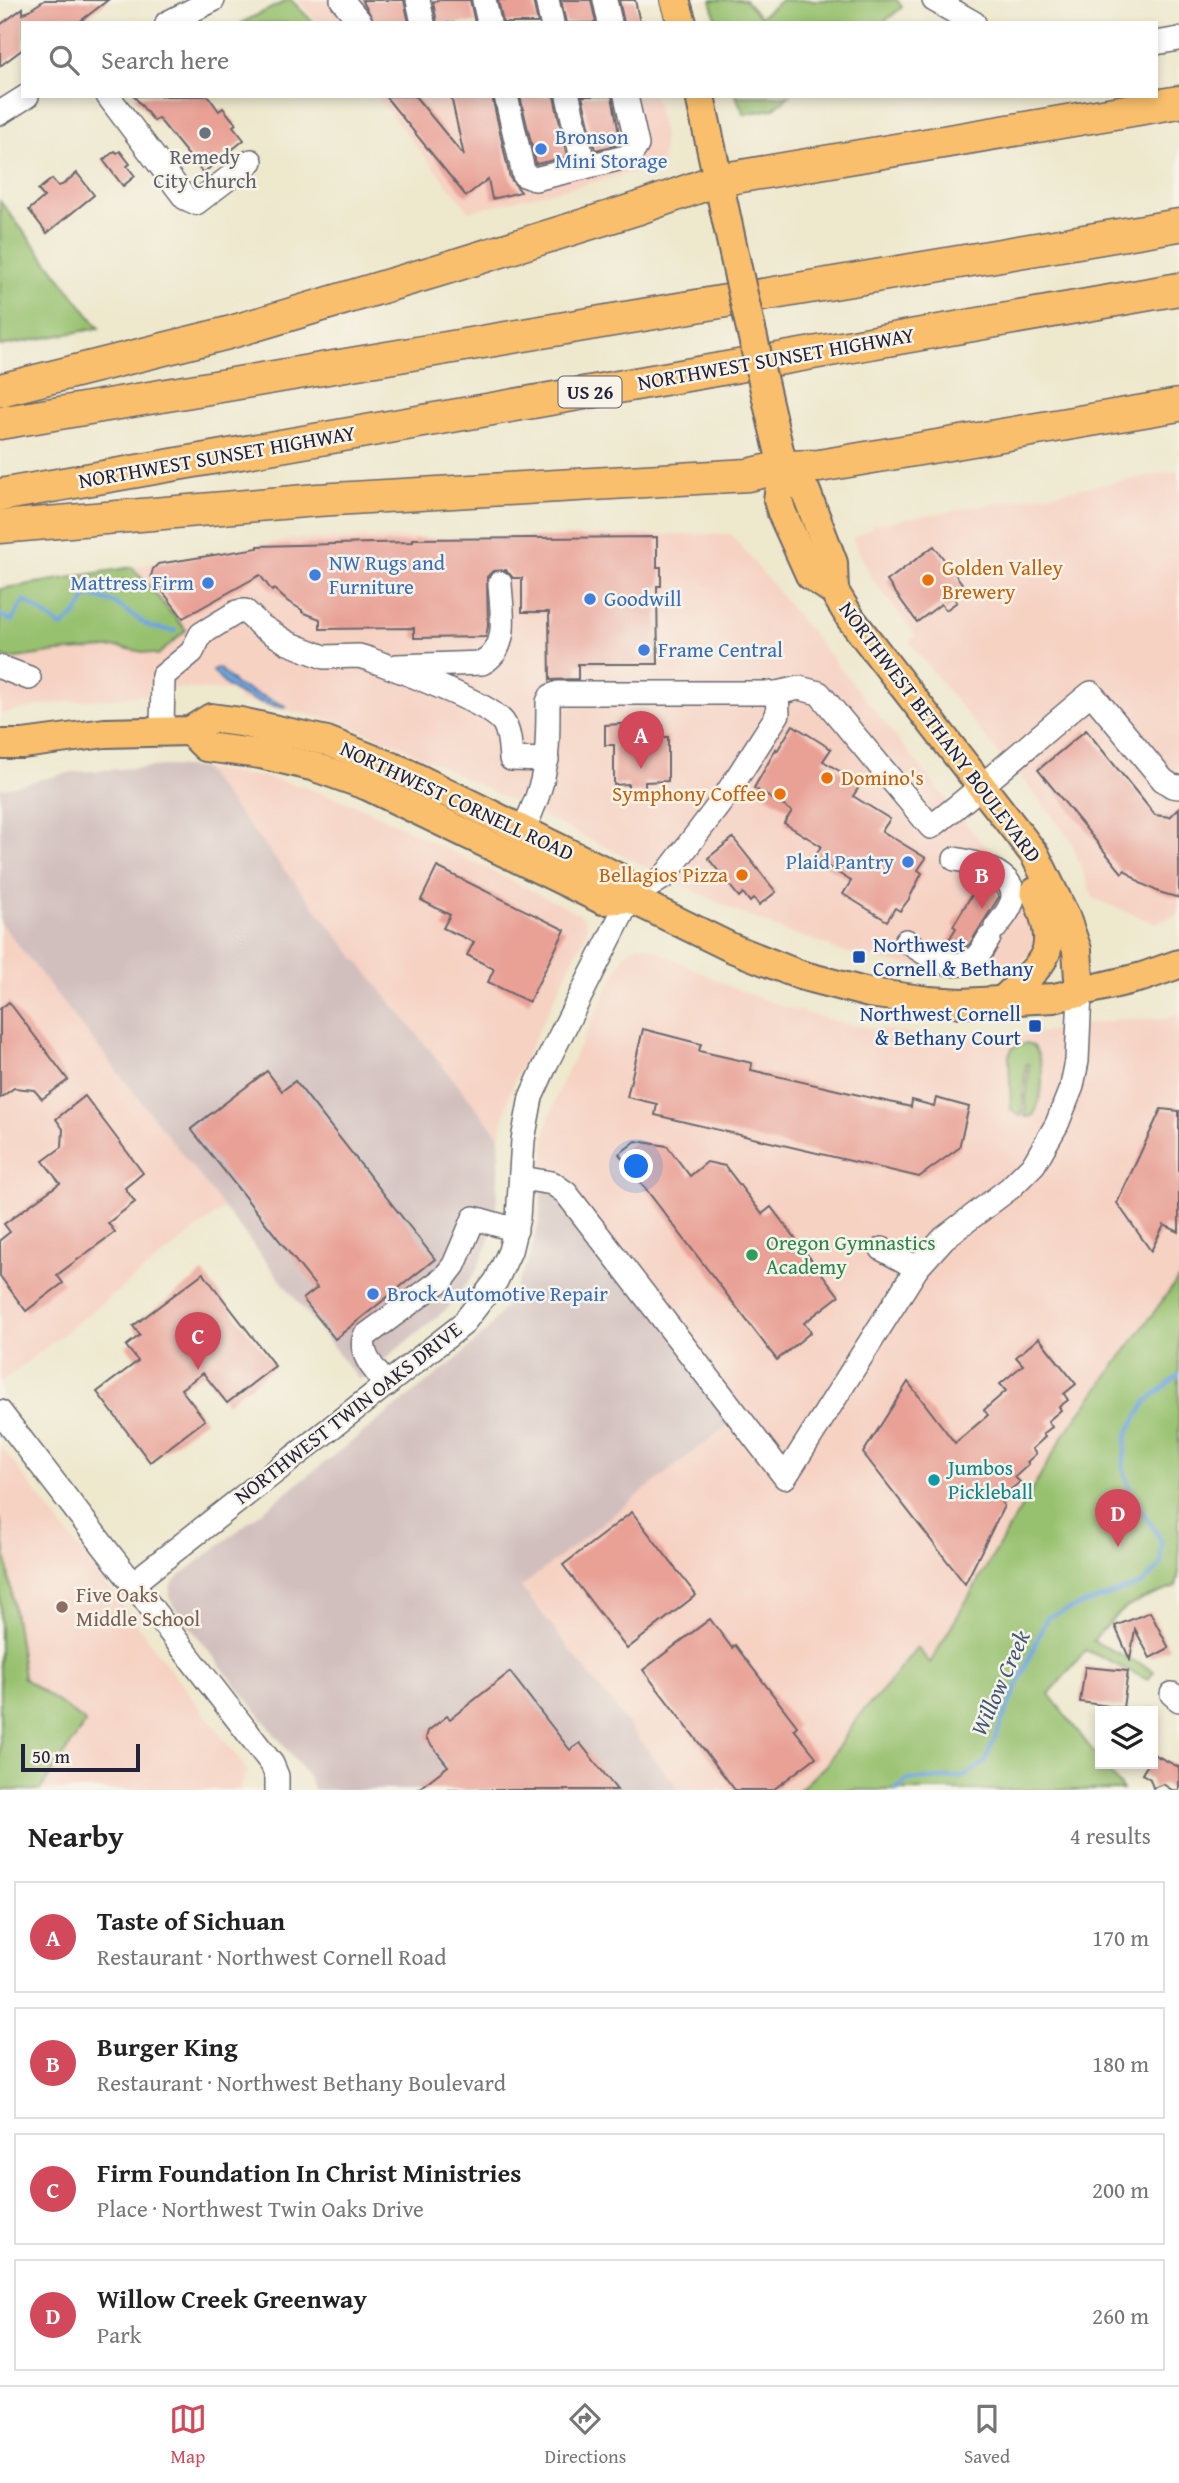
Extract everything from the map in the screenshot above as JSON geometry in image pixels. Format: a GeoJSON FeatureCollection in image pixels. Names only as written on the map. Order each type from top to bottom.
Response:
{"type":"FeatureCollection","features":[{"type":"Feature","properties":{"kind":"highway"},"geometry":{"type":"LineString","coordinates":[[0,390],[266,322],[613,216],[718,180],[1179,102]]}},
{"type":"Feature","properties":{"kind":"highway"},"geometry":{"type":"LineString","coordinates":[[0,422],[1179,225]]}},
{"type":"Feature","properties":{"kind":"highway","name":"NORTHWEST SUNSET HIGHWAY"},"geometry":{"type":"LineString","coordinates":[[0,495],[1179,289]]}},
{"type":"Feature","properties":{"kind":"highway"},"geometry":{"type":"LineString","coordinates":[[0,527],[317,500],[748,475],[783,467],[819,466],[1179,405]]}},
{"type":"Feature","properties":{"kind":"main road"},"geometry":{"type":"LineString","coordinates":[[675,0],[681,21]]}},
{"type":"Feature","properties":{"kind":"main road","name":"NORTHWEST BETHANY BOULEVARD"},"geometry":{"type":"LineString","coordinates":[[700,98],[728,232],[783,467],[806,492],[833,563],[834,592],[858,628],[1035,855],[1065,916],[1077,950],[1080,993]]}},
{"type":"Feature","properties":{"kind":"main road","name":"NORTHWEST CORNELL ROAD"},"geometry":{"type":"LineString","coordinates":[[0,759],[12,744],[80,735],[176,731],[211,718],[241,722],[327,741],[405,772],[619,878],[630,898]]}},
{"type":"Feature","properties":{"kind":"main road","name":"NORTHWEST CORNELL ROAD"},"geometry":{"type":"LineString","coordinates":[[176,731],[206,747],[260,754],[315,767],[368,786],[603,900],[630,898],[732,948],[800,975],[893,996],[962,1003],[1054,998],[1142,977],[1179,964]]}},
{"type":"Feature","properties":{"kind":"main road"},"geometry":{"type":"LineString","coordinates":[[985,789],[998,831],[1031,884],[1041,907],[1050,942],[1044,960],[1002,1001]]}},
{"type":"Feature","properties":{"kind":"street"},"geometry":{"type":"LineString","coordinates":[[171,21],[213,0]]}},
{"type":"Feature","properties":{"kind":"street"},"geometry":{"type":"LineString","coordinates":[[342,0],[359,21]]}},
{"type":"Feature","properties":{"kind":"street"},"geometry":{"type":"LineString","coordinates":[[418,0],[423,21]]}},
{"type":"Feature","properties":{"kind":"street"},"geometry":{"type":"LineString","coordinates":[[484,0],[489,21]]}},
{"type":"Feature","properties":{"kind":"street"},"geometry":{"type":"LineString","coordinates":[[547,0],[552,21]]}},
{"type":"Feature","properties":{"kind":"street"},"geometry":{"type":"LineString","coordinates":[[605,0],[610,21]]}},
{"type":"Feature","properties":{"kind":"street"},"geometry":{"type":"LineString","coordinates":[[934,0],[971,21]]}},
{"type":"Feature","properties":{"kind":"street"},"geometry":{"type":"LineString","coordinates":[[1158,44],[1179,39]]}},
{"type":"Feature","properties":{"kind":"street"},"geometry":{"type":"LineString","coordinates":[[0,113],[24,98]]}},
{"type":"Feature","properties":{"kind":"street"},"geometry":{"type":"LineString","coordinates":[[110,98],[185,198],[196,204],[251,161]]}},
{"type":"Feature","properties":{"kind":"street"},"geometry":{"type":"LineString","coordinates":[[506,98],[524,175],[535,180],[630,156],[637,145],[626,98]]}},
{"type":"Feature","properties":{"kind":"street"},"geometry":{"type":"LineString","coordinates":[[568,98],[584,167]]}},
{"type":"Feature","properties":{"kind":"street"},"geometry":{"type":"LineString","coordinates":[[387,666],[482,663],[489,660],[501,641],[500,583]]}},
{"type":"Feature","properties":{"kind":"street"},"geometry":{"type":"LineString","coordinates":[[176,731],[163,676],[192,652],[201,634],[237,612],[245,611],[288,643],[324,657],[359,656],[452,692],[494,713],[506,729],[511,759],[547,760]]}},
{"type":"Feature","properties":{"kind":"street"},"geometry":{"type":"LineString","coordinates":[[0,667],[29,678]]}},
{"type":"Feature","properties":{"kind":"street"},"geometry":{"type":"LineString","coordinates":[[523,829],[543,784],[547,760],[548,702],[551,696],[558,693],[777,693],[799,688],[819,693],[931,827],[985,789],[1007,762],[1091,693],[1163,779],[1172,786],[1179,787]]}},
{"type":"Feature","properties":{"kind":"street"},"geometry":{"type":"LineString","coordinates":[[630,898],[664,877],[724,798],[778,713],[777,693]]}},
{"type":"Feature","properties":{"kind":"street"},"geometry":{"type":"LineString","coordinates":[[906,941],[926,954],[957,965],[975,959],[993,933],[1013,899],[1011,888],[986,866],[955,859]]}},
{"type":"Feature","properties":{"kind":"street","name":"NORTHWEST TWIN OAKS DRIVE"},"geometry":{"type":"LineString","coordinates":[[132,1584],[463,1325],[496,1281],[516,1230],[523,1140],[531,1097],[545,1064],[630,898]]}},
{"type":"Feature","properties":{"kind":"street"},"geometry":{"type":"LineString","coordinates":[[522,1178],[552,1183],[566,1193],[785,1477],[917,1268],[944,1238],[1010,1188],[1034,1164],[1052,1134],[1072,1086],[1077,1062],[1080,993]]}},
{"type":"Feature","properties":{"kind":"street"},"geometry":{"type":"LineString","coordinates":[[387,1385],[365,1356],[361,1344],[365,1336],[444,1278],[454,1265],[474,1218],[516,1230]]}},
{"type":"Feature","properties":{"kind":"street"},"geometry":{"type":"LineString","coordinates":[[881,1249],[917,1268]]}},
{"type":"Feature","properties":{"kind":"street"},"geometry":{"type":"LineString","coordinates":[[0,1412],[275,1768],[277,1790]]}},
{"type":"Feature","properties":{"kind":"shaded area"},"geometry":{"type":"Polygon","coordinates":[[[298,0],[633,0],[638,21],[315,21],[298,0]]]}},
{"type":"Feature","properties":{"kind":"shaded area","name":"Bronson Mini Storage"},"geometry":{"type":"Polygon","coordinates":[[[378,98],[655,98],[663,133],[662,166],[469,211],[378,98]]]}},
{"type":"Feature","properties":{"kind":"shaded area"},"geometry":{"type":"Polygon","coordinates":[[[1179,471],[1179,914],[1155,923],[1093,898],[1070,839],[909,642],[916,636],[873,580],[852,538],[872,528],[871,525],[1179,471]]]}},
{"type":"Feature","properties":{"kind":"shaded area"},"geometry":{"type":"Polygon","coordinates":[[[731,534],[1014,882],[1036,930],[1034,946],[1020,963],[1003,968],[926,966],[894,963],[831,949],[831,946],[784,931],[736,911],[389,741],[328,719],[240,701],[232,691],[148,686],[148,695],[55,703],[0,714],[0,655],[9,659],[118,647],[158,655],[185,629],[132,567],[293,539],[731,534]]]}},
{"type":"Feature","properties":{"kind":"shaded area"},"geometry":{"type":"Polygon","coordinates":[[[165,766],[202,768],[500,1137],[496,1216],[486,1250],[475,1273],[448,1308],[359,1380],[0,922],[0,789],[73,772],[165,766]]]}},
{"type":"Feature","properties":{"kind":"shaded area"},"geometry":{"type":"Polygon","coordinates":[[[202,769],[263,777],[304,787],[361,807],[583,916],[587,926],[586,934],[516,1076],[500,1137],[202,769]]]}},
{"type":"Feature","properties":{"kind":"shaded area"},"geometry":{"type":"Polygon","coordinates":[[[0,922],[224,1208],[0,1383],[0,922]]]}},
{"type":"Feature","properties":{"kind":"shaded area"},"geometry":{"type":"Polygon","coordinates":[[[647,946],[733,988],[793,1010],[851,1025],[914,1034],[968,1037],[1028,1035],[1120,1019],[1165,1019],[1179,1014],[1179,1278],[1064,1435],[929,1663],[917,1648],[861,1713],[826,1765],[799,1790],[679,1790],[520,1587],[738,1417],[543,1165],[546,1128],[560,1086],[625,954],[632,947],[647,946]]]}},
{"type":"Feature","properties":{"kind":"shaded area"},"geometry":{"type":"Polygon","coordinates":[[[543,1165],[738,1417],[521,1587],[679,1790],[314,1790],[309,1778],[173,1605],[169,1596],[171,1585],[457,1359],[485,1333],[509,1301],[530,1257],[540,1218],[543,1165]]]}},
{"type":"Feature","properties":{"kind":"shaded area","name":"Five Oaks Middle School"},"geometry":{"type":"Polygon","coordinates":[[[0,1445],[247,1770],[240,1790],[0,1790],[0,1445]]]}},
{"type":"Feature","properties":{"kind":"green space"},"geometry":{"type":"Polygon","coordinates":[[[291,0],[312,21],[245,21],[291,0]]]}},
{"type":"Feature","properties":{"kind":"green space"},"geometry":{"type":"Polygon","coordinates":[[[711,0],[745,0],[760,17],[782,0],[897,0],[902,7],[885,21],[716,21],[711,0]]]}},
{"type":"Feature","properties":{"kind":"green space"},"geometry":{"type":"Polygon","coordinates":[[[737,98],[787,98],[773,109],[744,114],[737,98]]]}},
{"type":"Feature","properties":{"kind":"green space"},"geometry":{"type":"Polygon","coordinates":[[[0,201],[99,328],[0,346],[0,201]]]}},
{"type":"Feature","properties":{"kind":"green space"},"geometry":{"type":"Polygon","coordinates":[[[132,567],[186,630],[158,655],[118,647],[9,659],[0,655],[0,589],[132,567]]]}},
{"type":"Feature","properties":{"kind":"green space"},"geometry":{"type":"Polygon","coordinates":[[[1027,1043],[1034,1046],[1038,1054],[1042,1081],[1037,1108],[1033,1116],[1025,1117],[1029,1064],[1026,1064],[1020,1116],[1011,1109],[1009,1055],[1013,1047],[1027,1043]]]}},
{"type":"Feature","properties":{"kind":"green space"},"geometry":{"type":"Polygon","coordinates":[[[1179,1278],[1179,1572],[1176,1587],[1129,1606],[1093,1641],[1154,1671],[1148,1680],[1086,1650],[1049,1694],[1095,1754],[1095,1769],[1107,1769],[1123,1790],[799,1790],[826,1765],[861,1713],[880,1694],[917,1647],[930,1663],[1064,1435],[1179,1278]]]}},
{"type":"Feature","properties":{"kind":"green space"},"geometry":{"type":"Polygon","coordinates":[[[0,1518],[24,1676],[22,1677],[86,1722],[40,1790],[0,1790],[0,1518]]]}},
{"type":"Feature","properties":{"kind":"water"},"geometry":{"type":"Polygon","coordinates":[[[216,668],[236,685],[286,706],[284,708],[244,697],[220,680],[213,671],[216,668]]]}},
{"type":"Feature","properties":{"kind":"building"},"geometry":{"type":"Polygon","coordinates":[[[45,0],[108,0],[81,21],[21,21],[21,50],[0,66],[0,25],[23,8],[23,14],[45,0]]]}},
{"type":"Feature","properties":{"kind":"building"},"geometry":{"type":"Polygon","coordinates":[[[362,0],[404,0],[409,21],[374,21],[362,0]]]}},
{"type":"Feature","properties":{"kind":"building"},"geometry":{"type":"Polygon","coordinates":[[[470,0],[475,21],[437,21],[433,2],[470,0]]]}},
{"type":"Feature","properties":{"kind":"building"},"geometry":{"type":"Polygon","coordinates":[[[498,0],[533,0],[538,21],[503,21],[498,0]]]}},
{"type":"Feature","properties":{"kind":"building"},"geometry":{"type":"Polygon","coordinates":[[[561,0],[591,0],[596,21],[566,21],[561,0]]]}},
{"type":"Feature","properties":{"kind":"building"},"geometry":{"type":"Polygon","coordinates":[[[619,0],[635,0],[640,21],[624,21],[619,0]]]}},
{"type":"Feature","properties":{"kind":"building","name":"Remedy City Church"},"geometry":{"type":"Polygon","coordinates":[[[136,98],[209,98],[219,111],[223,108],[244,140],[203,173],[158,118],[154,121],[136,98]]]}},
{"type":"Feature","properties":{"kind":"building"},"geometry":{"type":"Polygon","coordinates":[[[387,98],[417,98],[464,156],[451,98],[492,98],[510,178],[521,192],[492,199],[488,179],[466,196],[387,98]]]}},
{"type":"Feature","properties":{"kind":"building"},"geometry":{"type":"Polygon","coordinates":[[[520,98],[554,98],[567,157],[536,164],[520,98]]]}},
{"type":"Feature","properties":{"kind":"building"},"geometry":{"type":"Polygon","coordinates":[[[582,98],[612,98],[621,144],[595,150],[582,98]]]}},
{"type":"Feature","properties":{"kind":"building"},"geometry":{"type":"Polygon","coordinates":[[[115,151],[120,151],[135,176],[123,186],[103,160],[115,151]]]}},
{"type":"Feature","properties":{"kind":"building"},"geometry":{"type":"Polygon","coordinates":[[[77,173],[94,195],[47,233],[29,210],[44,197],[38,190],[52,179],[58,186],[62,185],[77,173]]]}},
{"type":"Feature","properties":{"kind":"building"},"geometry":{"type":"Polygon","coordinates":[[[657,537],[657,567],[661,567],[661,586],[657,586],[658,664],[578,664],[578,679],[550,680],[549,612],[522,612],[522,578],[513,578],[506,570],[493,571],[487,577],[486,637],[414,638],[414,628],[320,629],[320,619],[302,612],[274,589],[272,591],[260,575],[183,618],[151,576],[158,564],[258,546],[413,542],[413,539],[657,537]]]}},
{"type":"Feature","properties":{"kind":"building"},"geometry":{"type":"Polygon","coordinates":[[[934,546],[964,586],[952,596],[957,602],[946,610],[941,604],[917,622],[887,581],[934,546]]]}},
{"type":"Feature","properties":{"kind":"building"},"geometry":{"type":"Polygon","coordinates":[[[653,722],[653,737],[668,737],[668,781],[645,782],[645,792],[628,792],[628,784],[614,785],[614,745],[605,745],[605,725],[653,722]]]}},
{"type":"Feature","properties":{"kind":"building"},"geometry":{"type":"Polygon","coordinates":[[[793,725],[831,749],[823,761],[861,784],[853,796],[890,819],[882,831],[926,858],[918,870],[922,873],[909,899],[900,911],[895,908],[887,921],[843,894],[851,881],[814,858],[821,846],[784,823],[792,811],[754,788],[793,725]]]}},
{"type":"Feature","properties":{"kind":"building"},"geometry":{"type":"Polygon","coordinates":[[[1086,730],[1155,815],[1170,817],[1179,808],[1179,898],[1140,883],[1125,870],[1122,873],[1038,770],[1086,730]]]}},
{"type":"Feature","properties":{"kind":"building","name":"Bellagios Pizza"},"geometry":{"type":"Polygon","coordinates":[[[733,838],[776,892],[759,905],[754,898],[750,902],[743,893],[739,897],[708,858],[733,838]]]}},
{"type":"Feature","properties":{"kind":"building"},"geometry":{"type":"Polygon","coordinates":[[[437,867],[565,930],[529,1002],[488,982],[494,969],[467,955],[474,942],[443,928],[450,915],[421,900],[437,867]]]}},
{"type":"Feature","properties":{"kind":"building"},"geometry":{"type":"Polygon","coordinates":[[[980,881],[992,886],[999,897],[969,945],[958,950],[947,943],[956,928],[953,926],[980,881]]]}},
{"type":"Feature","properties":{"kind":"building"},"geometry":{"type":"Polygon","coordinates":[[[9,1002],[68,1080],[42,1099],[34,1090],[14,1088],[0,1098],[0,1009],[9,1002]]]}},
{"type":"Feature","properties":{"kind":"building"},"geometry":{"type":"Polygon","coordinates":[[[643,1029],[701,1044],[699,1051],[752,1063],[751,1070],[911,1107],[912,1100],[934,1106],[936,1098],[969,1107],[959,1148],[919,1177],[655,1115],[657,1104],[627,1097],[643,1029]]]}},
{"type":"Feature","properties":{"kind":"building"},"geometry":{"type":"Polygon","coordinates":[[[267,1071],[282,1091],[295,1081],[435,1259],[335,1339],[303,1299],[317,1288],[191,1129],[267,1071]]]}},
{"type":"Feature","properties":{"kind":"building"},"geometry":{"type":"Polygon","coordinates":[[[85,1096],[143,1173],[125,1188],[135,1202],[108,1223],[115,1232],[57,1275],[63,1283],[26,1311],[0,1276],[0,1240],[10,1232],[4,1224],[60,1183],[43,1161],[62,1147],[63,1129],[56,1119],[85,1096]]]}},
{"type":"Feature","properties":{"kind":"building"},"geometry":{"type":"Polygon","coordinates":[[[1161,1109],[1179,1111],[1179,1232],[1164,1225],[1151,1251],[1117,1203],[1161,1109]]]}},
{"type":"Feature","properties":{"kind":"building","name":"Oregon Gymnastics Academy"},"geometry":{"type":"Polygon","coordinates":[[[636,1141],[667,1146],[690,1176],[707,1162],[725,1166],[762,1214],[771,1207],[839,1296],[804,1323],[811,1332],[777,1360],[619,1154],[636,1141]]]}},
{"type":"Feature","properties":{"kind":"building"},"geometry":{"type":"Polygon","coordinates":[[[203,1273],[275,1366],[227,1403],[203,1373],[181,1389],[205,1420],[150,1462],[97,1392],[138,1361],[126,1346],[140,1335],[133,1326],[203,1273]]]}},
{"type":"Feature","properties":{"kind":"building"},"geometry":{"type":"Polygon","coordinates":[[[1039,1338],[1076,1384],[1064,1394],[1068,1400],[1048,1421],[1052,1427],[1032,1449],[1036,1454],[1015,1477],[1020,1482],[999,1499],[1004,1506],[965,1584],[863,1453],[908,1382],[955,1443],[988,1415],[984,1410],[1006,1391],[1000,1384],[1023,1365],[1016,1357],[1039,1338]]]}},
{"type":"Feature","properties":{"kind":"building"},"geometry":{"type":"Polygon","coordinates":[[[632,1512],[696,1595],[627,1649],[563,1565],[632,1512]]]}},
{"type":"Feature","properties":{"kind":"building"},"geometry":{"type":"Polygon","coordinates":[[[1150,1612],[1169,1648],[1150,1658],[1135,1629],[1130,1660],[1115,1626],[1150,1612]]]}},
{"type":"Feature","properties":{"kind":"building"},"geometry":{"type":"Polygon","coordinates":[[[710,1619],[732,1648],[735,1645],[797,1726],[794,1729],[816,1757],[773,1790],[735,1790],[643,1670],[710,1619]]]}},
{"type":"Feature","properties":{"kind":"building"},"geometry":{"type":"Polygon","coordinates":[[[1085,1667],[1128,1671],[1123,1706],[1080,1702],[1085,1667]]]}},
{"type":"Feature","properties":{"kind":"building"},"geometry":{"type":"Polygon","coordinates":[[[510,1672],[570,1750],[580,1743],[617,1790],[417,1790],[448,1766],[426,1738],[428,1731],[447,1716],[450,1719],[510,1672]]]}},
{"type":"Feature","properties":{"kind":"building"},"geometry":{"type":"Polygon","coordinates":[[[1158,1756],[1179,1767],[1179,1790],[1172,1790],[1163,1784],[1153,1788],[1150,1779],[1142,1774],[1145,1769],[1158,1769],[1158,1756]]]}},
{"type":"Feature","properties":{"kind":"waterway"},"geometry":{"type":"LineString","coordinates":[[0,615],[12,621],[24,600],[62,627],[77,613],[88,595],[115,603],[150,627],[175,631]]}},
{"type":"Feature","properties":{"kind":"waterway","name":"Willow Creek"},"geometry":{"type":"LineString","coordinates":[[896,1790],[907,1780],[964,1777],[984,1763],[1047,1617],[1142,1584],[1161,1565],[1161,1540],[1131,1494],[1123,1467],[1127,1434],[1147,1401],[1179,1375]]}},
{"type":"Feature","properties":{"kind":"place","name":"Remedy City Church"},"geometry":{"type":"Point","coordinates":[205,133]}},
{"type":"Feature","properties":{"kind":"place","name":"Bronson Mini Storage"},"geometry":{"type":"Point","coordinates":[541,149]}},
{"type":"Feature","properties":{"kind":"place","name":"NW Rugs and Furniture"},"geometry":{"type":"Point","coordinates":[315,575]}},
{"type":"Feature","properties":{"kind":"place","name":"Golden Valley Brewery"},"geometry":{"type":"Point","coordinates":[928,580]}},
{"type":"Feature","properties":{"kind":"place","name":"Mattress Firm"},"geometry":{"type":"Point","coordinates":[208,583]}},
{"type":"Feature","properties":{"kind":"place","name":"Goodwill"},"geometry":{"type":"Point","coordinates":[590,599]}},
{"type":"Feature","properties":{"kind":"place","name":"Frame Central"},"geometry":{"type":"Point","coordinates":[644,650]}},
{"type":"Feature","properties":{"kind":"place","name":"Taste of Sichuan"},"geometry":{"type":"Point","coordinates":[641,769]}},
{"type":"Feature","properties":{"kind":"place","name":"Domino's"},"geometry":{"type":"Point","coordinates":[827,778]}},
{"type":"Feature","properties":{"kind":"place","name":"Symphony Coffee"},"geometry":{"type":"Point","coordinates":[780,794]}},
{"type":"Feature","properties":{"kind":"place","name":"Plaid Pantry"},"geometry":{"type":"Point","coordinates":[908,862]}},
{"type":"Feature","properties":{"kind":"place","name":"Bellagios Pizza"},"geometry":{"type":"Point","coordinates":[742,875]}},
{"type":"Feature","properties":{"kind":"place","name":"Burger King"},"geometry":{"type":"Point","coordinates":[982,909]}},
{"type":"Feature","properties":{"kind":"place","name":"Northwest Cornell & Bethany"},"geometry":{"type":"Point","coordinates":[859,957]}},
{"type":"Feature","properties":{"kind":"place","name":"Northwest Cornell & Bethany Court"},"geometry":{"type":"Point","coordinates":[1035,1026]}},
{"type":"Feature","properties":{"kind":"place","name":"Oregon Gymnastics Academy"},"geometry":{"type":"Point","coordinates":[752,1255]}},
{"type":"Feature","properties":{"kind":"place","name":"Brock Automotive Repair"},"geometry":{"type":"Point","coordinates":[373,1294]}},
{"type":"Feature","properties":{"kind":"place","name":"Firm Foundation In Christ Ministries"},"geometry":{"type":"Point","coordinates":[198,1370]}},
{"type":"Feature","properties":{"kind":"place","name":"Jumbos Pickleball"},"geometry":{"type":"Point","coordinates":[934,1480]}},
{"type":"Feature","properties":{"kind":"place","name":"Willow Creek Greenway"},"geometry":{"type":"Point","coordinates":[1118,1547]}},
{"type":"Feature","properties":{"kind":"place","name":"Five Oaks Middle School"},"geometry":{"type":"Point","coordinates":[62,1607]}}]}
